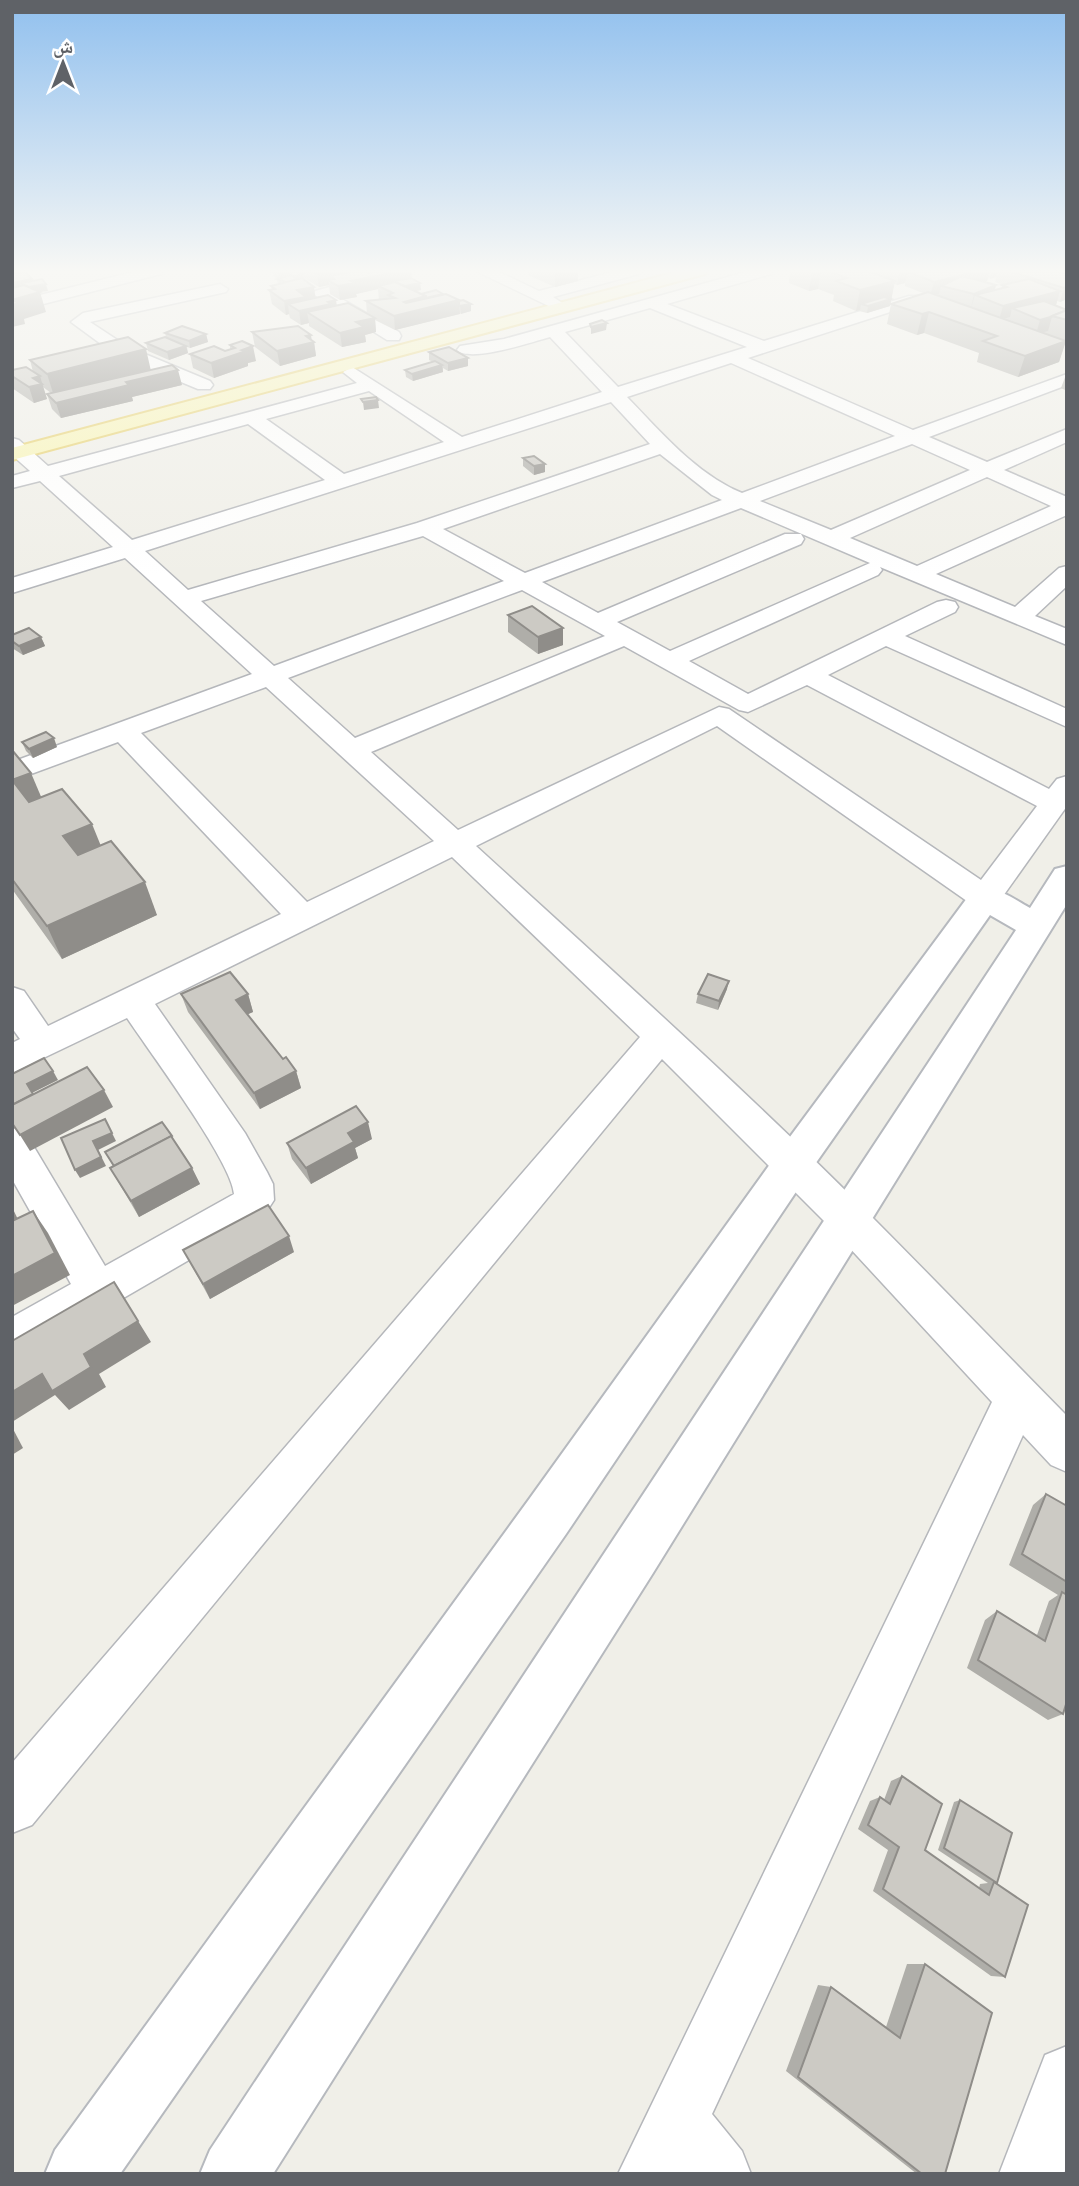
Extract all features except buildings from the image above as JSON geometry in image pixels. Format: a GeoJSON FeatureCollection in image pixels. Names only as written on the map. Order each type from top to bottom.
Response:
{"type":"FeatureCollection","features":[{"type":"Feature","properties":{"kind":"main road"},"geometry":{"type":"LineString","coordinates":[[14,450],[316,373]]}},
{"type":"Feature","properties":{"kind":"street"},"geometry":{"type":"LineString","coordinates":[[173,373],[204,386]]}},
{"type":"Feature","properties":{"kind":"street"},"geometry":{"type":"LineString","coordinates":[[353,373],[460,443]]}},
{"type":"Feature","properties":{"kind":"street"},"geometry":{"type":"LineString","coordinates":[[592,373],[663,446],[729,496],[1067,638]]}},
{"type":"Feature","properties":{"kind":"street"},"geometry":{"type":"LineString","coordinates":[[12,586],[687,373]]}},
{"type":"Feature","properties":{"kind":"street"},"geometry":{"type":"LineString","coordinates":[[768,373],[1067,506]]}},
{"type":"Feature","properties":{"kind":"street"},"geometry":{"type":"LineString","coordinates":[[905,432],[1050,373]]}},
{"type":"Feature","properties":{"kind":"street"},"geometry":{"type":"LineString","coordinates":[[12,752],[263,671],[905,432],[1067,379]]}},
{"type":"Feature","properties":{"kind":"street"},"geometry":{"type":"LineString","coordinates":[[12,482],[371,385]]}},
{"type":"Feature","properties":{"kind":"street"},"geometry":{"type":"LineString","coordinates":[[251,417],[340,481]]}},
{"type":"Feature","properties":{"kind":"street"},"geometry":{"type":"LineString","coordinates":[[829,539],[986,468],[1067,435]]}},
{"type":"Feature","properties":{"kind":"street"},"geometry":{"type":"LineString","coordinates":[[183,599],[425,528],[663,446]]}},
{"type":"Feature","properties":{"kind":"street"},"geometry":{"type":"LineString","coordinates":[[14,450],[455,843],[661,1036],[849,1219],[1067,1449]]}},
{"type":"Feature","properties":{"kind":"street"},"geometry":{"type":"LineString","coordinates":[[916,575],[1067,506]]}},
{"type":"Feature","properties":{"kind":"street"},"geometry":{"type":"LineString","coordinates":[[425,528],[748,704],[946,607]]}},
{"type":"Feature","properties":{"kind":"street"},"geometry":{"type":"LineString","coordinates":[[597,622],[793,539]]}},
{"type":"Feature","properties":{"kind":"street"},"geometry":{"type":"LineString","coordinates":[[669,661],[870,570]]}},
{"type":"Feature","properties":{"kind":"street"},"geometry":{"type":"LineString","coordinates":[[1018,618],[1067,573]]}},
{"type":"Feature","properties":{"kind":"street"},"geometry":{"type":"LineString","coordinates":[[886,636],[1067,719]]}},
{"type":"Feature","properties":{"kind":"street"},"geometry":{"type":"LineString","coordinates":[[351,750],[625,637]]}},
{"type":"Feature","properties":{"kind":"street"},"geometry":{"type":"LineString","coordinates":[[12,772],[123,731],[263,671]]}},
{"type":"Feature","properties":{"kind":"street"},"geometry":{"type":"LineString","coordinates":[[79,2174],[548,1516],[792,1165],[1060,794],[808,675]]}},
{"type":"Feature","properties":{"kind":"street"},"geometry":{"type":"LineString","coordinates":[[12,1000],[27,1051],[719,715],[985,898],[1036,926]]}},
{"type":"Feature","properties":{"kind":"street"},"geometry":{"type":"LineString","coordinates":[[123,731],[302,917]]}},
{"type":"Feature","properties":{"kind":"street"},"geometry":{"type":"LineString","coordinates":[[234,2174],[628,1566],[1067,877]]}},
{"type":"Feature","properties":{"kind":"street"},"geometry":{"type":"LineString","coordinates":[[12,1340],[254,1200],[253,1184],[232,1144],[134,1001]]}},
{"type":"Feature","properties":{"kind":"street"},"geometry":{"type":"LineString","coordinates":[[12,1805],[661,1036]]}},
{"type":"Feature","properties":{"kind":"street"},"geometry":{"type":"LineString","coordinates":[[12,1143],[97,1291]]}},
{"type":"Feature","properties":{"kind":"street"},"geometry":{"type":"LineString","coordinates":[[719,2174],[663,2147],[798,1867],[1018,1395]]}},
{"type":"Feature","properties":{"kind":"street"},"geometry":{"type":"LineString","coordinates":[[1031,2174],[1067,2077]]}}]}
